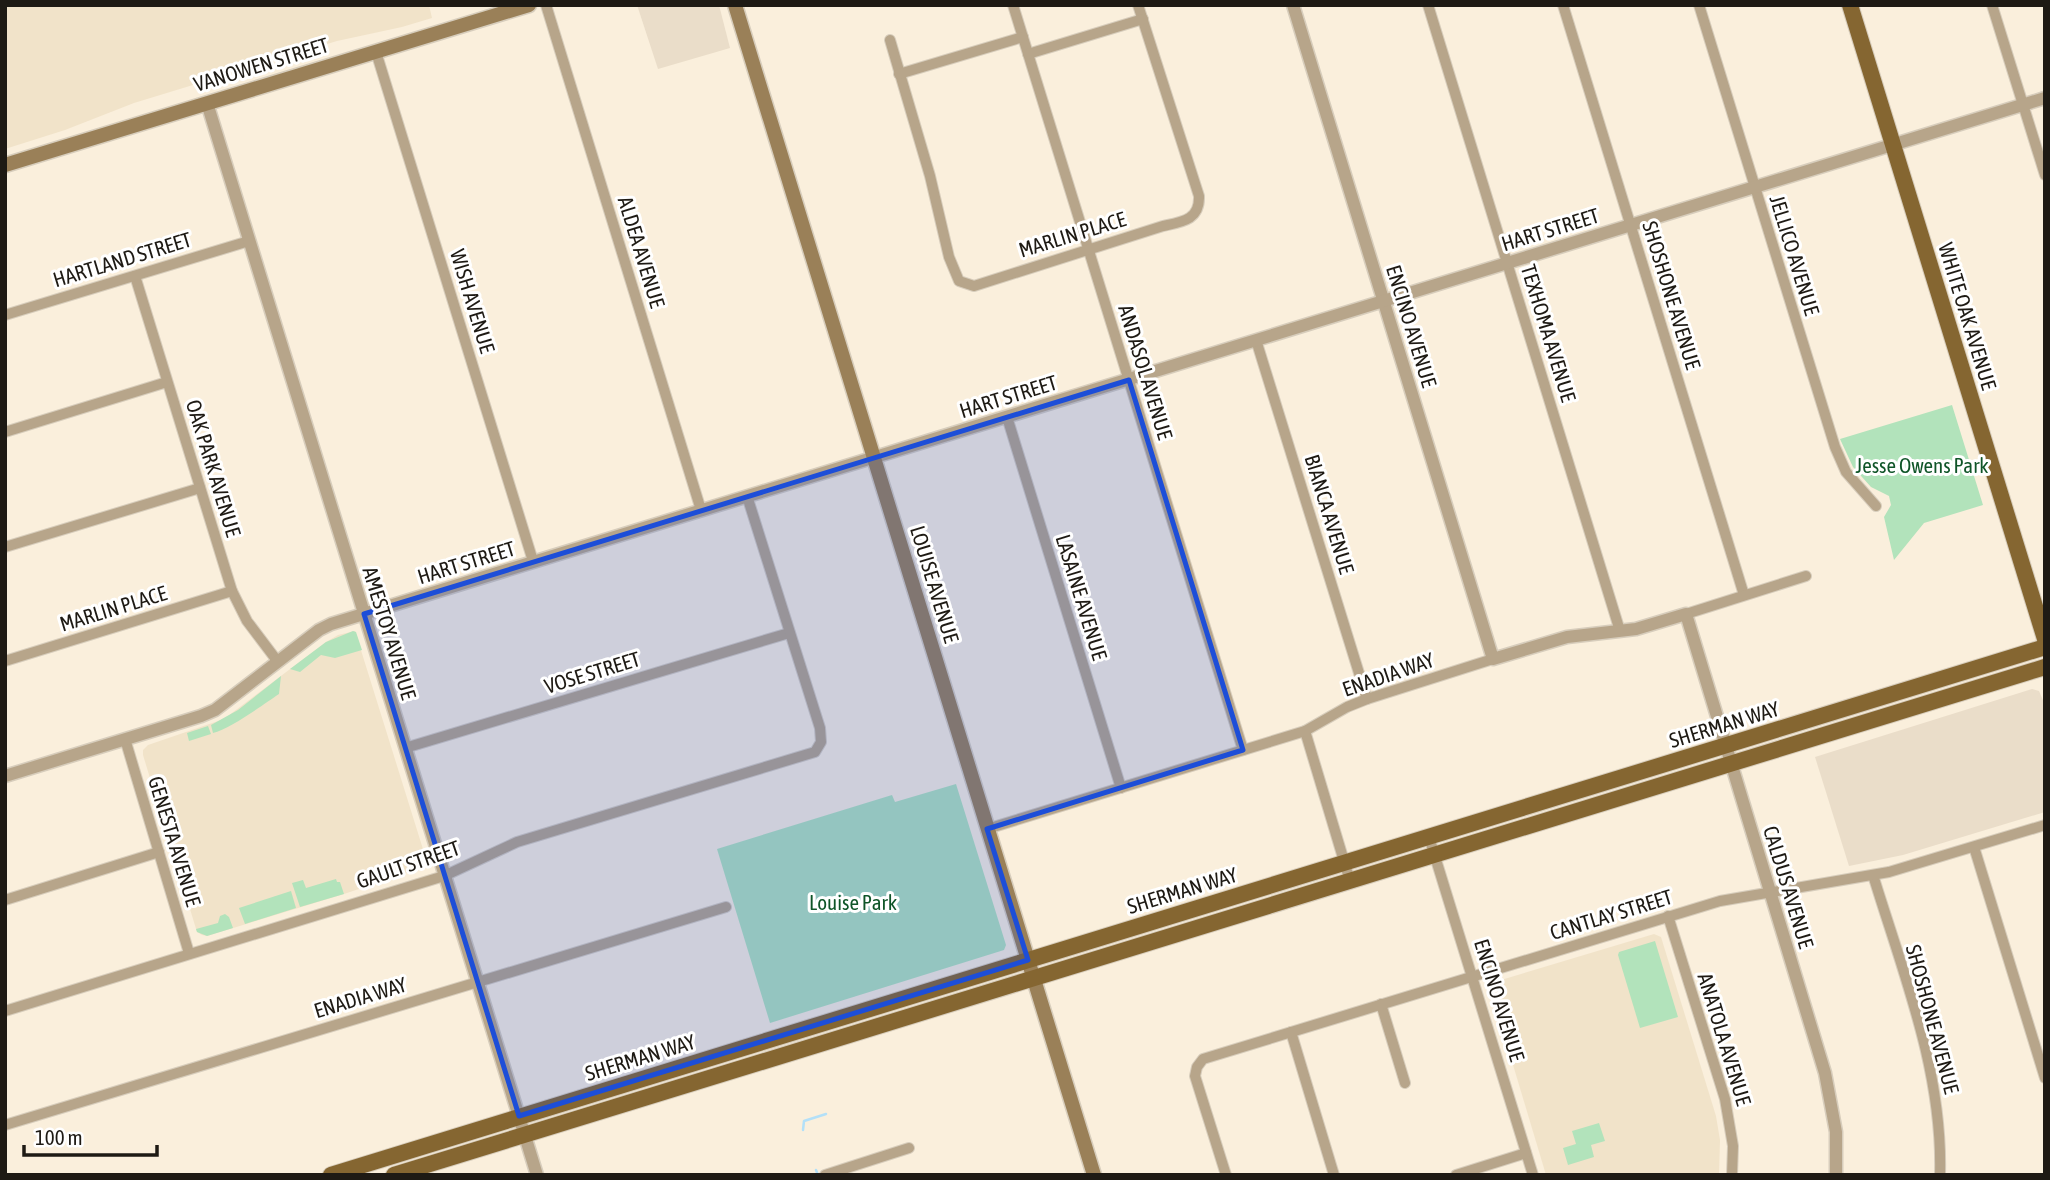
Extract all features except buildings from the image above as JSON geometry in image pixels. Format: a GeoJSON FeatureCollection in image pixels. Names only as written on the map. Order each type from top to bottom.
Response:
{"type":"FeatureCollection","features":[{"type":"Feature","properties":{"kind":"main road","name":"VANOWEN STREET"},"geometry":{"type":"LineString","coordinates":[[5,165],[376,52],[498,10],[529,5]]}},
{"type":"Feature","properties":{"kind":"main road","name":"LOUISE AVENUE"},"geometry":{"type":"LineString","coordinates":[[735,5],[1094,1175]]}},
{"type":"Feature","properties":{"kind":"main road","name":"WHITE OAK AVENUE"},"geometry":{"type":"LineString","coordinates":[[1850,5],[2045,639]]}},
{"type":"Feature","properties":{"kind":"main road","name":"SHERMAN WAY"},"geometry":{"type":"LineString","coordinates":[[331,1175],[2045,647]]}},
{"type":"Feature","properties":{"kind":"main road","name":"SHERMAN WAY"},"geometry":{"type":"LineString","coordinates":[[394,1175],[2045,667]]}},
{"type":"Feature","properties":{"kind":"street","name":"ALDEA AVENUE"},"geometry":{"type":"LineString","coordinates":[[546,5],[701,510]]}},
{"type":"Feature","properties":{"kind":"street","name":"ANDASOL AVENUE"},"geometry":{"type":"LineString","coordinates":[[1013,5],[1242,750]]}},
{"type":"Feature","properties":{"kind":"street"},"geometry":{"type":"LineString","coordinates":[[1028,54],[1143,19],[1138,5]]}},
{"type":"Feature","properties":{"kind":"street","name":"ENCINO AVENUE"},"geometry":{"type":"LineString","coordinates":[[1293,5],[1493,659]]}},
{"type":"Feature","properties":{"kind":"street","name":"TEXHOMA AVENUE"},"geometry":{"type":"LineString","coordinates":[[1428,5],[1620,631]]}},
{"type":"Feature","properties":{"kind":"street","name":"SHOSHONE AVENUE"},"geometry":{"type":"LineString","coordinates":[[1563,5],[1744,595]]}},
{"type":"Feature","properties":{"kind":"street","name":"JELLICO AVENUE"},"geometry":{"type":"LineString","coordinates":[[1699,5],[1835,447],[1846,472],[1876,506]]}},
{"type":"Feature","properties":{"kind":"street"},"geometry":{"type":"LineString","coordinates":[[1992,5],[2045,175]]}},
{"type":"Feature","properties":{"kind":"street","name":"MARLIN PLACE"},"geometry":{"type":"LineString","coordinates":[[899,74],[930,176],[948,257],[955,275],[967,285],[983,284],[1183,222],[1196,213],[1200,206],[1199,196],[1143,19]]}},
{"type":"Feature","properties":{"kind":"street"},"geometry":{"type":"LineString","coordinates":[[890,40],[899,74],[1023,37]]}},
{"type":"Feature","properties":{"kind":"street","name":"WISH AVENUE"},"geometry":{"type":"LineString","coordinates":[[376,52],[533,561]]}},
{"type":"Feature","properties":{"kind":"street","name":"HART STREET"},"geometry":{"type":"LineString","coordinates":[[5,776],[215,710],[324,626],[2045,98]]}},
{"type":"Feature","properties":{"kind":"street","name":"AMESTOY AVENUE"},"geometry":{"type":"LineString","coordinates":[[207,103],[537,1175]]}},
{"type":"Feature","properties":{"kind":"street","name":"HARTLAND STREET"},"geometry":{"type":"LineString","coordinates":[[5,315],[249,241]]}},
{"type":"Feature","properties":{"kind":"street","name":"OAK PARK AVENUE"},"geometry":{"type":"LineString","coordinates":[[135,276],[232,591],[247,621],[278,662]]}},
{"type":"Feature","properties":{"kind":"street","name":"BIANCA AVENUE"},"geometry":{"type":"LineString","coordinates":[[1256,340],[1367,699]]}},
{"type":"Feature","properties":{"kind":"street"},"geometry":{"type":"LineString","coordinates":[[5,432],[167,382]]}},
{"type":"Feature","properties":{"kind":"street","name":"LASAINE AVENUE"},"geometry":{"type":"LineString","coordinates":[[1007,417],[1121,788]]}},
{"type":"Feature","properties":{"kind":"street"},"geometry":{"type":"LineString","coordinates":[[5,547],[200,488]]}},
{"type":"Feature","properties":{"kind":"street"},"geometry":{"type":"LineString","coordinates":[[747,496],[789,633]]}},
{"type":"Feature","properties":{"kind":"street","name":"ENADIA WAY"},"geometry":{"type":"LineString","coordinates":[[988,828],[1305,731],[1346,707],[1493,659],[1567,637],[1636,629],[1806,576]]}},
{"type":"Feature","properties":{"kind":"street","name":"MARLIN PLACE"},"geometry":{"type":"LineString","coordinates":[[5,661],[232,591]]}},
{"type":"Feature","properties":{"kind":"street","name":"CALDUS AVENUE"},"geometry":{"type":"LineString","coordinates":[[1686,614],[1825,1073],[1836,1132],[1836,1175]]}},
{"type":"Feature","properties":{"kind":"street","name":"GAULT STREET"},"geometry":{"type":"LineString","coordinates":[[5,1011],[444,876],[517,842],[809,756],[819,748],[820,728],[789,633]]}},
{"type":"Feature","properties":{"kind":"street","name":"VOSE STREET"},"geometry":{"type":"LineString","coordinates":[[405,748],[789,633]]}},
{"type":"Feature","properties":{"kind":"street"},"geometry":{"type":"LineString","coordinates":[[1305,731],[1350,881]]}},
{"type":"Feature","properties":{"kind":"street","name":"GENESTA AVENUE"},"geometry":{"type":"LineString","coordinates":[[125,739],[190,953]]}},
{"type":"Feature","properties":{"kind":"street","name":"CANTLAY STREET"},"geometry":{"type":"LineString","coordinates":[[1226,1175],[1195,1076],[1197,1067],[1208,1057],[1668,916],[1727,900],[1908,867],[2045,825]]}},
{"type":"Feature","properties":{"kind":"street","name":"ENCINO AVENUE"},"geometry":{"type":"LineString","coordinates":[[1429,837],[1533,1175]]}},
{"type":"Feature","properties":{"kind":"street"},"geometry":{"type":"LineString","coordinates":[[1974,847],[2045,1078]]}},
{"type":"Feature","properties":{"kind":"street"},"geometry":{"type":"LineString","coordinates":[[5,900],[159,852]]}},
{"type":"Feature","properties":{"kind":"street","name":"SHOSHONE AVENUE"},"geometry":{"type":"LineString","coordinates":[[1873,875],[1933,1078],[1941,1144],[1940,1175]]}},
{"type":"Feature","properties":{"kind":"street","name":"ENADIA WAY"},"geometry":{"type":"LineString","coordinates":[[5,1125],[726,907]]}},
{"type":"Feature","properties":{"kind":"street","name":"ANATOLA AVENUE"},"geometry":{"type":"LineString","coordinates":[[1668,916],[1725,1099],[1733,1146],[1732,1175]]}},
{"type":"Feature","properties":{"kind":"street"},"geometry":{"type":"LineString","coordinates":[[1381,1004],[1405,1083]]}},
{"type":"Feature","properties":{"kind":"street"},"geometry":{"type":"LineString","coordinates":[[1291,1032],[1334,1175]]}},
{"type":"Feature","properties":{"kind":"street"},"geometry":{"type":"LineString","coordinates":[[825,1175],[909,1149]]}},
{"type":"Feature","properties":{"kind":"street"},"geometry":{"type":"LineString","coordinates":[[1456,1175],[1526,1153]]}},
{"type":"Feature","properties":{"kind":"highlighted area"},"geometry":{"type":"Polygon","coordinates":[[[1129,380],[1243,750],[987,829],[1028,960],[519,1116],[364,614],[1129,380]]]}},
{"type":"Feature","properties":{"kind":"shaded area"},"geometry":{"type":"Polygon","coordinates":[[[5,5],[429,5],[432,18],[337,41],[134,103],[65,130],[5,149],[5,5]]]}},
{"type":"Feature","properties":{"kind":"shaded area"},"geometry":{"type":"Polygon","coordinates":[[[637,5],[719,5],[730,48],[658,69],[637,5]]]}},
{"type":"Feature","properties":{"kind":"shaded area"},"geometry":{"type":"Polygon","coordinates":[[[355,631],[427,862],[424,867],[344,894],[207,936],[202,935],[197,932],[143,750],[148,745],[224,719],[326,642],[338,635],[355,631]]]}},
{"type":"Feature","properties":{"kind":"shaded area"},"geometry":{"type":"Polygon","coordinates":[[[2032,689],[2039,691],[2045,705],[2045,812],[1903,855],[1849,866],[1815,757],[2032,689]]]}},
{"type":"Feature","properties":{"kind":"shaded area"},"geometry":{"type":"Polygon","coordinates":[[[1654,934],[1661,937],[1716,1116],[1720,1140],[1719,1175],[1546,1175],[1490,988],[1491,983],[1654,934]]]}},
{"type":"Feature","properties":{"kind":"green space","name":"Jesse Owens Park"},"geometry":{"type":"Polygon","coordinates":[[[1952,405],[1983,505],[1924,523],[1894,560],[1884,517],[1891,505],[1889,496],[1871,487],[1853,467],[1840,439],[1952,405]]]}},
{"type":"Feature","properties":{"kind":"green space"},"geometry":{"type":"Polygon","coordinates":[[[356,632],[362,650],[335,658],[321,655],[300,672],[290,669],[326,642],[356,632]]]}},
{"type":"Feature","properties":{"kind":"green space"},"geometry":{"type":"Polygon","coordinates":[[[281,676],[279,694],[237,722],[213,733],[211,725],[238,710],[281,676]]]}},
{"type":"Feature","properties":{"kind":"green space"},"geometry":{"type":"Polygon","coordinates":[[[208,726],[211,734],[189,741],[187,733],[208,726]]]}},
{"type":"Feature","properties":{"kind":"green space","name":"Louise Park"},"geometry":{"type":"Polygon","coordinates":[[[956,784],[1006,945],[1004,950],[770,1023],[717,849],[892,795],[895,802],[956,784]]]}},
{"type":"Feature","properties":{"kind":"green space"},"geometry":{"type":"Polygon","coordinates":[[[336,879],[340,882],[344,894],[300,907],[292,883],[303,880],[306,888],[336,879]]]}},
{"type":"Feature","properties":{"kind":"green space"},"geometry":{"type":"Polygon","coordinates":[[[291,891],[296,908],[245,924],[239,908],[291,891]]]}},
{"type":"Feature","properties":{"kind":"green space"},"geometry":{"type":"Polygon","coordinates":[[[225,914],[233,928],[207,936],[197,932],[196,929],[218,923],[220,916],[225,914]]]}},
{"type":"Feature","properties":{"kind":"green space"},"geometry":{"type":"Polygon","coordinates":[[[1655,941],[1678,1017],[1640,1028],[1618,955],[1619,952],[1655,941]]]}},
{"type":"Feature","properties":{"kind":"green space"},"geometry":{"type":"Polygon","coordinates":[[[1599,1123],[1605,1141],[1591,1145],[1594,1157],[1568,1165],[1563,1148],[1576,1144],[1572,1131],[1599,1123]]]}},
{"type":"Feature","properties":{"kind":"waterway"},"geometry":{"type":"LineString","coordinates":[[803,1130],[804,1121],[826,1114]]}},
{"type":"Feature","properties":{"kind":"waterway"},"geometry":{"type":"LineString","coordinates":[[816,1170],[818,1175]]}}]}
